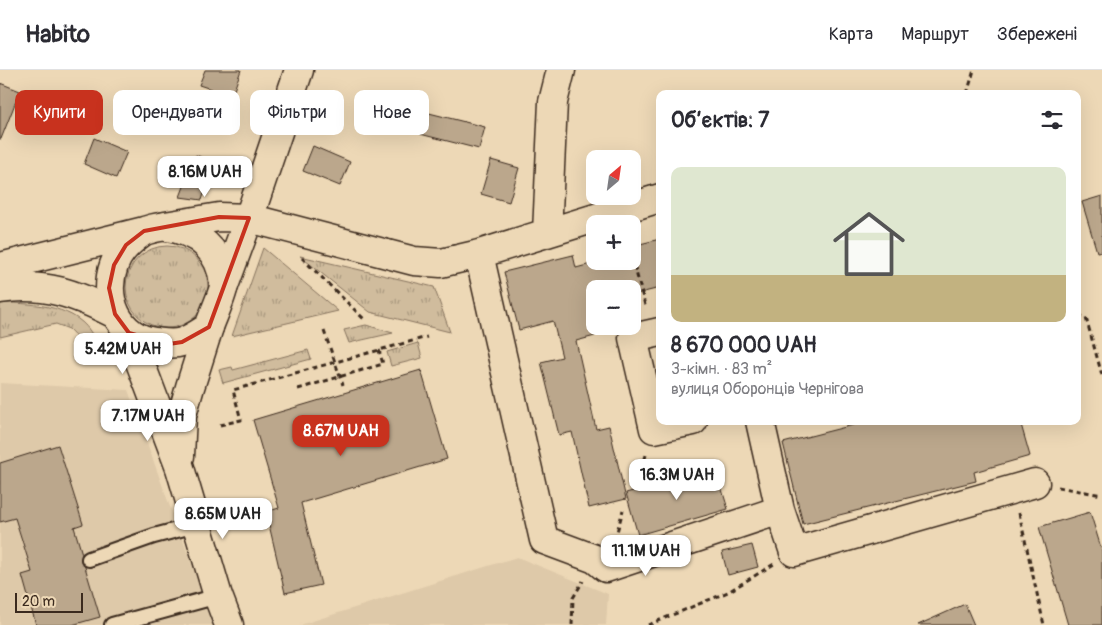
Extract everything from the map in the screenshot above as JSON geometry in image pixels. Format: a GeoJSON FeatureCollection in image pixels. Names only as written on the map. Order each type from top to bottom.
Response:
{"type":"FeatureCollection","features":[{"type":"Feature","properties":{"kind":"street"},"geometry":{"type":"LineString","coordinates":[[180,468],[182,416],[190,387],[209,327],[249,218],[299,70]]}},
{"type":"Feature","properties":{"kind":"street"},"geometry":{"type":"LineString","coordinates":[[547,233],[553,102],[561,70]]}},
{"type":"Feature","properties":{"kind":"street"},"geometry":{"type":"LineString","coordinates":[[0,267],[154,229],[218,217],[249,218],[414,261],[441,263],[479,254],[656,199]]}},
{"type":"Feature","properties":{"kind":"street"},"geometry":{"type":"LineString","coordinates":[[224,286],[218,261],[209,246],[189,233],[154,229],[126,245],[114,265],[109,288],[180,468],[218,596],[229,625]]}},
{"type":"Feature","properties":{"kind":"street"},"geometry":{"type":"LineString","coordinates":[[479,254],[544,540],[595,559],[606,568],[780,510]]}},
{"type":"Feature","properties":{"kind":"street"},"geometry":{"type":"LineString","coordinates":[[0,290],[30,287],[57,290],[87,299],[147,341],[168,344],[182,342],[209,327]]}},
{"type":"Feature","properties":{"kind":"street"},"geometry":{"type":"LineString","coordinates":[[656,333],[633,338],[654,430],[676,425]]}},
{"type":"Feature","properties":{"kind":"street"},"geometry":{"type":"LineString","coordinates":[[761,425],[780,510],[794,552],[1024,486]]}},
{"type":"Feature","properties":{"kind":"lane"},"geometry":{"type":"LineString","coordinates":[[89,558],[154,536],[196,525]]}},
{"type":"Feature","properties":{"kind":"lane"},"geometry":{"type":"LineString","coordinates":[[112,625],[218,596]]}},
{"type":"Feature","properties":{"kind":"path"},"geometry":{"type":"LineString","coordinates":[[967,90],[974,70]]}},
{"type":"Feature","properties":{"kind":"path"},"geometry":{"type":"LineString","coordinates":[[295,251],[365,320]]}},
{"type":"Feature","properties":{"kind":"path"},"geometry":{"type":"LineString","coordinates":[[636,270],[656,333]]}},
{"type":"Feature","properties":{"kind":"path"},"geometry":{"type":"LineString","coordinates":[[1081,316],[1086,318],[1102,375]]}},
{"type":"Feature","properties":{"kind":"path"},"geometry":{"type":"LineString","coordinates":[[324,331],[343,384]]}},
{"type":"Feature","properties":{"kind":"path"},"geometry":{"type":"LineString","coordinates":[[220,425],[241,420],[233,390],[428,337]]}},
{"type":"Feature","properties":{"kind":"path"},"geometry":{"type":"LineString","coordinates":[[298,389],[383,364],[379,350]]}},
{"type":"Feature","properties":{"kind":"path"},"geometry":{"type":"LineString","coordinates":[[1044,625],[1024,486],[1102,495]]}},
{"type":"Feature","properties":{"kind":"path"},"geometry":{"type":"LineString","coordinates":[[648,625],[728,592],[794,552]]}},
{"type":"Feature","properties":{"kind":"path"},"geometry":{"type":"LineString","coordinates":[[572,625],[573,598],[595,559]]}},
{"type":"Feature","properties":{"kind":"highlighted area"},"geometry":{"type":"Polygon","coordinates":[[[219,217],[249,218],[209,327],[182,342],[169,344],[129,333],[115,314],[109,288],[114,265],[126,245],[144,231],[219,217]]]}},
{"type":"Feature","properties":{"kind":"shaded area"},"geometry":{"type":"Polygon","coordinates":[[[0,383],[128,390],[215,625],[0,625],[0,383]]]}},
{"type":"Feature","properties":{"kind":"shaded area"},"geometry":{"type":"Polygon","coordinates":[[[517,557],[608,594],[606,625],[300,625],[517,557]]]}},
{"type":"Feature","properties":{"kind":"green space"},"geometry":{"type":"Polygon","coordinates":[[[167,246],[183,249],[196,258],[205,271],[208,287],[205,303],[196,316],[183,325],[167,328],[151,325],[138,316],[129,303],[126,287],[129,271],[138,258],[151,249],[167,246]]]}},
{"type":"Feature","properties":{"kind":"green space"},"geometry":{"type":"Polygon","coordinates":[[[263,248],[338,311],[232,336],[263,248]]]}},
{"type":"Feature","properties":{"kind":"green space"},"geometry":{"type":"Polygon","coordinates":[[[300,256],[434,287],[450,332],[370,312],[300,256]]]}},
{"type":"Feature","properties":{"kind":"green space"},"geometry":{"type":"Polygon","coordinates":[[[10,303],[48,307],[72,315],[90,331],[96,343],[86,347],[69,329],[56,324],[0,337],[0,304],[10,303]]]}},
{"type":"Feature","properties":{"kind":"green space"},"geometry":{"type":"Polygon","coordinates":[[[366,325],[393,333],[349,343],[344,330],[366,325]]]}},
{"type":"Feature","properties":{"kind":"green space"},"geometry":{"type":"Polygon","coordinates":[[[418,343],[422,358],[391,366],[387,352],[418,343]]]}},
{"type":"Feature","properties":{"kind":"green space"},"geometry":{"type":"Polygon","coordinates":[[[308,350],[311,359],[223,383],[219,370],[232,367],[233,370],[308,350]]]}},
{"type":"Feature","properties":{"kind":"building"},"geometry":{"type":"Polygon","coordinates":[[[205,70],[241,70],[234,90],[214,90],[199,85],[205,70]]]}},
{"type":"Feature","properties":{"kind":"building"},"geometry":{"type":"Polygon","coordinates":[[[0,83],[18,90],[15,90],[15,104],[0,139],[0,83]]]}},
{"type":"Feature","properties":{"kind":"building"},"geometry":{"type":"Polygon","coordinates":[[[429,113],[485,127],[479,149],[424,135],[429,135],[429,113]]]}},
{"type":"Feature","properties":{"kind":"building"},"geometry":{"type":"Polygon","coordinates":[[[94,138],[127,152],[116,178],[84,164],[94,138]]]}},
{"type":"Feature","properties":{"kind":"building"},"geometry":{"type":"Polygon","coordinates":[[[313,146],[350,162],[340,186],[303,171],[313,146]]]}},
{"type":"Feature","properties":{"kind":"building"},"geometry":{"type":"Polygon","coordinates":[[[196,155],[214,163],[202,200],[180,197],[196,155]]]}},
{"type":"Feature","properties":{"kind":"building"},"geometry":{"type":"Polygon","coordinates":[[[491,160],[519,168],[509,202],[481,194],[491,160]]]}},
{"type":"Feature","properties":{"kind":"building"},"geometry":{"type":"Polygon","coordinates":[[[1102,196],[1102,251],[1097,252],[1082,202],[1102,196]]]}},
{"type":"Feature","properties":{"kind":"building"},"geometry":{"type":"Polygon","coordinates":[[[656,240],[656,289],[641,293],[641,280],[586,280],[586,335],[595,336],[576,341],[596,429],[609,426],[626,499],[589,508],[572,432],[559,435],[541,362],[562,357],[553,321],[519,330],[504,272],[573,255],[576,268],[586,265],[586,270],[641,270],[641,244],[656,240]]]}},
{"type":"Feature","properties":{"kind":"building"},"geometry":{"type":"Polygon","coordinates":[[[421,370],[447,459],[301,503],[321,585],[285,593],[266,512],[279,508],[253,420],[421,370]]]}},
{"type":"Feature","properties":{"kind":"building"},"geometry":{"type":"Polygon","coordinates":[[[853,425],[1021,425],[1030,456],[974,472],[976,481],[803,524],[783,443],[853,425]]]}},
{"type":"Feature","properties":{"kind":"building"},"geometry":{"type":"Polygon","coordinates":[[[58,445],[83,524],[74,527],[82,554],[81,561],[85,567],[100,617],[72,625],[36,625],[22,575],[32,572],[15,518],[0,522],[0,463],[58,445]]]}},
{"type":"Feature","properties":{"kind":"building"},"geometry":{"type":"Polygon","coordinates":[[[715,467],[728,509],[638,535],[626,493],[715,467]]]}},
{"type":"Feature","properties":{"kind":"building"},"geometry":{"type":"Polygon","coordinates":[[[1090,512],[1102,551],[1102,625],[1068,625],[1039,527],[1090,512]]]}},
{"type":"Feature","properties":{"kind":"building"},"geometry":{"type":"Polygon","coordinates":[[[752,545],[758,567],[728,575],[722,552],[752,545]]]}},
{"type":"Feature","properties":{"kind":"building"},"geometry":{"type":"Polygon","coordinates":[[[965,604],[974,625],[918,625],[965,604]]]}}]}
